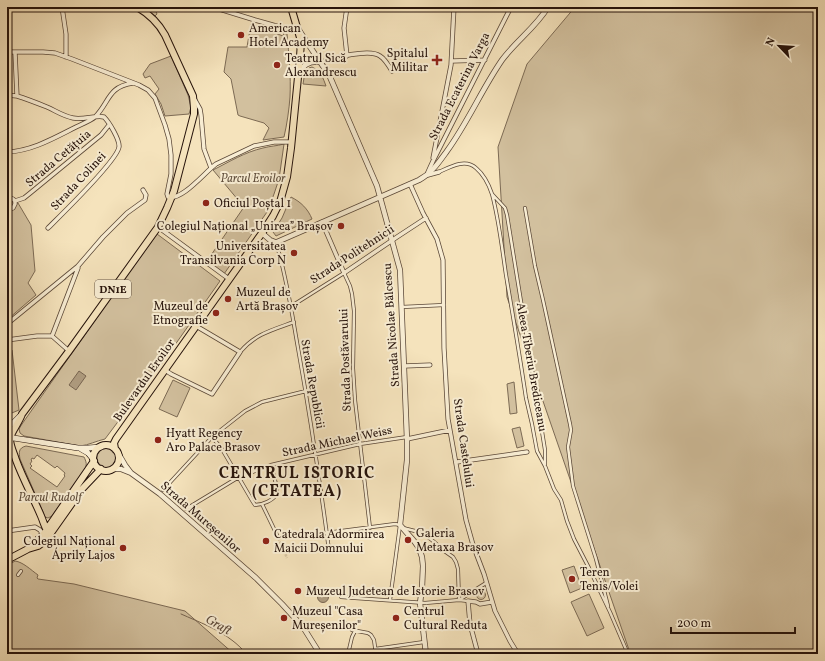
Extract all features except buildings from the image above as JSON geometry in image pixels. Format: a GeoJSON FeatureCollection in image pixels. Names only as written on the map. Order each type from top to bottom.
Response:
{"type":"FeatureCollection","features":[{"type":"Feature","properties":{"kind":"main road","name":"DN1E"},"geometry":{"type":"LineString","coordinates":[[8,437],[20,420],[22,414],[158,227],[172,198],[194,114],[193,96],[163,31],[154,19],[137,7]]}},
{"type":"Feature","properties":{"kind":"main road","name":"Bulevardul Eroilor"},"geometry":{"type":"LineString","coordinates":[[117,451],[114,444],[116,439],[252,248],[273,216],[280,202],[287,177],[292,142],[301,42],[291,7]]}},
{"type":"Feature","properties":{"kind":"main road"},"geometry":{"type":"LineString","coordinates":[[7,428],[22,414]]}},
{"type":"Feature","properties":{"kind":"main road"},"geometry":{"type":"LineString","coordinates":[[8,437],[78,448],[101,447],[108,445],[117,451],[119,461],[118,464],[109,471],[101,470],[96,466],[94,460],[85,451],[78,448]]}},
{"type":"Feature","properties":{"kind":"main road"},"geometry":{"type":"LineString","coordinates":[[8,437],[17,464],[42,517],[46,533]]}},
{"type":"Feature","properties":{"kind":"main road"},"geometry":{"type":"LineString","coordinates":[[54,524],[94,460],[96,452],[101,447]]}},
{"type":"Feature","properties":{"kind":"main road"},"geometry":{"type":"LineString","coordinates":[[7,560],[42,543],[46,533],[82,489],[101,470]]}},
{"type":"Feature","properties":{"kind":"main road"},"geometry":{"type":"LineString","coordinates":[[42,517],[54,524]]}},
{"type":"Feature","properties":{"kind":"street"},"geometry":{"type":"LineString","coordinates":[[62,7],[66,34],[66,57]]}},
{"type":"Feature","properties":{"kind":"street"},"geometry":{"type":"LineString","coordinates":[[212,7],[286,29],[296,25]]}},
{"type":"Feature","properties":{"kind":"street"},"geometry":{"type":"LineString","coordinates":[[347,7],[344,28],[347,56]]}},
{"type":"Feature","properties":{"kind":"street"},"geometry":{"type":"LineString","coordinates":[[433,162],[452,61],[454,7]]}},
{"type":"Feature","properties":{"kind":"street","name":"Strada Ecaterina Varga"},"geometry":{"type":"LineString","coordinates":[[427,175],[511,7]]}},
{"type":"Feature","properties":{"kind":"street"},"geometry":{"type":"LineString","coordinates":[[252,248],[277,244],[427,175],[435,167],[458,136],[503,59],[537,22],[548,7]]}},
{"type":"Feature","properties":{"kind":"street","name":"Strada Nicolae Bălcescu"},"geometry":{"type":"LineString","coordinates":[[296,25],[330,77],[377,186],[400,270],[407,438],[407,460],[401,527]]}},
{"type":"Feature","properties":{"kind":"street"},"geometry":{"type":"LineString","coordinates":[[7,52],[44,52],[55,54],[142,86],[148,90],[155,98],[169,139],[171,174],[167,194],[168,197],[172,198],[185,192],[216,164],[254,146],[274,142],[292,142]]}},
{"type":"Feature","properties":{"kind":"street"},"geometry":{"type":"LineString","coordinates":[[15,52],[17,96]]}},
{"type":"Feature","properties":{"kind":"street"},"geometry":{"type":"LineString","coordinates":[[298,79],[301,69],[305,64],[372,52],[382,57],[392,71]]}},
{"type":"Feature","properties":{"kind":"street"},"geometry":{"type":"LineString","coordinates":[[452,61],[484,60]]}},
{"type":"Feature","properties":{"kind":"street"},"geometry":{"type":"LineString","coordinates":[[7,152],[23,150],[42,144],[95,117],[111,94],[121,86],[134,83]]}},
{"type":"Feature","properties":{"kind":"street"},"geometry":{"type":"LineString","coordinates":[[7,95],[17,96],[75,119],[100,116],[104,117],[109,125]]}},
{"type":"Feature","properties":{"kind":"street"},"geometry":{"type":"LineString","coordinates":[[193,96],[200,109],[204,149],[211,168]]}},
{"type":"Feature","properties":{"kind":"street","name":"Strada Cetățuia"},"geometry":{"type":"LineString","coordinates":[[7,210],[13,208],[15,201],[24,198],[101,135],[109,125]]}},
{"type":"Feature","properties":{"kind":"street","name":"Strada Colinei"},"geometry":{"type":"LineString","coordinates":[[48,228],[103,170],[118,151],[118,142],[109,125]]}},
{"type":"Feature","properties":{"kind":"street","name":"Aleea Tiberiu Brediceanu"},"geometry":{"type":"LineString","coordinates":[[427,175],[460,164],[468,164],[475,167],[489,187],[498,225],[526,398],[537,451],[554,489],[561,500],[567,522],[574,539],[610,612]]}},
{"type":"Feature","properties":{"kind":"street","name":"Strada Castelului"},"geometry":{"type":"LineString","coordinates":[[410,184],[437,239],[443,260],[444,348],[448,409],[450,430],[457,462],[466,520],[495,611],[518,654]]}},
{"type":"Feature","properties":{"kind":"street"},"geometry":{"type":"LineString","coordinates":[[7,324],[78,266],[127,213],[145,200],[146,195],[143,190]]}},
{"type":"Feature","properties":{"kind":"street"},"geometry":{"type":"LineString","coordinates":[[491,194],[504,208],[507,216],[545,450],[545,466]]}},
{"type":"Feature","properties":{"kind":"street"},"geometry":{"type":"LineString","coordinates":[[7,197],[15,201]]}},
{"type":"Feature","properties":{"kind":"street"},"geometry":{"type":"LineString","coordinates":[[525,208],[535,266],[544,300],[570,424],[571,430],[568,447],[572,486],[596,559],[610,612],[628,654]]}},
{"type":"Feature","properties":{"kind":"street","name":"Strada Politehnicii"},"geometry":{"type":"LineString","coordinates":[[290,307],[426,218]]}},
{"type":"Feature","properties":{"kind":"street","name":"Strada Postăvarului"},"geometry":{"type":"LineString","coordinates":[[322,222],[350,286],[352,294],[354,311],[353,368],[355,400],[370,528]]}},
{"type":"Feature","properties":{"kind":"street"},"geometry":{"type":"LineString","coordinates":[[158,227],[229,279]]}},
{"type":"Feature","properties":{"kind":"street"},"geometry":{"type":"LineString","coordinates":[[262,233],[277,244]]}},
{"type":"Feature","properties":{"kind":"street","name":"Strada Republicii"},"geometry":{"type":"LineString","coordinates":[[277,244],[294,322],[306,391],[329,550]]}},
{"type":"Feature","properties":{"kind":"street"},"geometry":{"type":"LineString","coordinates":[[52,336],[78,266]]}},
{"type":"Feature","properties":{"kind":"street"},"geometry":{"type":"LineString","coordinates":[[402,307],[444,305]]}},
{"type":"Feature","properties":{"kind":"street"},"geometry":{"type":"LineString","coordinates":[[164,370],[212,394],[240,352],[254,339],[264,333],[294,322]]}},
{"type":"Feature","properties":{"kind":"street"},"geometry":{"type":"LineString","coordinates":[[196,326],[240,352]]}},
{"type":"Feature","properties":{"kind":"street"},"geometry":{"type":"LineString","coordinates":[[7,340],[37,336],[52,336],[69,351]]}},
{"type":"Feature","properties":{"kind":"street"},"geometry":{"type":"LineString","coordinates":[[404,366],[430,365]]}},
{"type":"Feature","properties":{"kind":"street"},"geometry":{"type":"LineString","coordinates":[[163,490],[212,437],[236,417],[262,402],[306,391]]}},
{"type":"Feature","properties":{"kind":"street","name":"Strada Michael Weiss"},"geometry":{"type":"LineString","coordinates":[[186,509],[239,477],[271,465],[360,444],[407,438],[450,430]]}},
{"type":"Feature","properties":{"kind":"street"},"geometry":{"type":"LineString","coordinates":[[212,437],[222,449],[254,504],[262,504],[272,499],[277,494],[271,465]]}},
{"type":"Feature","properties":{"kind":"street","name":"Strada Mureșenilor"},"geometry":{"type":"LineString","coordinates":[[117,451],[131,473],[160,494],[256,578],[294,616],[308,634],[320,654]]}},
{"type":"Feature","properties":{"kind":"street"},"geometry":{"type":"LineString","coordinates":[[457,462],[527,452]]}},
{"type":"Feature","properties":{"kind":"street","name":"Strada Mureșenilor"},"geometry":{"type":"LineString","coordinates":[[113,469],[131,473]]}},
{"type":"Feature","properties":{"kind":"street"},"geometry":{"type":"LineString","coordinates":[[262,504],[277,535]]}},
{"type":"Feature","properties":{"kind":"street"},"geometry":{"type":"LineString","coordinates":[[326,533],[395,524],[423,533],[453,557],[456,562],[458,569],[459,600]]}},
{"type":"Feature","properties":{"kind":"street"},"geometry":{"type":"LineString","coordinates":[[7,531],[35,527],[46,533]]}},
{"type":"Feature","properties":{"kind":"street"},"geometry":{"type":"LineString","coordinates":[[390,600],[401,527]]}},
{"type":"Feature","properties":{"kind":"street"},"geometry":{"type":"LineString","coordinates":[[401,527],[419,548],[422,557],[423,581],[420,603],[426,654]]}},
{"type":"Feature","properties":{"kind":"street"},"geometry":{"type":"LineString","coordinates":[[18,575],[21,571]]}},
{"type":"Feature","properties":{"kind":"street"},"geometry":{"type":"LineString","coordinates":[[459,600],[486,584]]}},
{"type":"Feature","properties":{"kind":"street"},"geometry":{"type":"LineString","coordinates":[[341,597],[420,603],[459,600],[476,602],[480,604],[492,602]]}},
{"type":"Feature","properties":{"kind":"street"},"geometry":{"type":"LineString","coordinates":[[468,601],[470,624],[478,654]]}},
{"type":"Feature","properties":{"kind":"street"},"geometry":{"type":"LineString","coordinates":[[344,622],[352,630],[371,635],[376,654]]}},
{"type":"Feature","properties":{"kind":"street"},"geometry":{"type":"LineString","coordinates":[[348,654],[355,631]]}},
{"type":"Feature","properties":{"kind":"street"},"geometry":{"type":"LineString","coordinates":[[375,649],[424,642]]}},
{"type":"Feature","properties":{"kind":"green space"},"geometry":{"type":"Polygon","coordinates":[[[141,7],[154,7],[157,14],[155,16],[141,7]]]}},
{"type":"Feature","properties":{"kind":"green space"},"geometry":{"type":"Polygon","coordinates":[[[575,7],[818,7],[818,654],[631,654],[628,647],[507,297],[498,147],[527,64],[575,7]]]}},
{"type":"Feature","properties":{"kind":"green space"},"geometry":{"type":"Polygon","coordinates":[[[251,24],[283,36],[284,32],[287,34],[290,66],[290,97],[284,137],[263,140],[269,128],[264,123],[238,115],[231,79],[224,72],[228,47],[247,47],[251,24]]]}},
{"type":"Feature","properties":{"kind":"green space"},"geometry":{"type":"Polygon","coordinates":[[[171,56],[188,95],[191,107],[189,114],[165,116],[161,104],[155,94],[159,89],[150,76],[145,78],[143,74],[150,64],[171,56]]]}},
{"type":"Feature","properties":{"kind":"green space"},"geometry":{"type":"Polygon","coordinates":[[[312,67],[320,73],[326,86],[303,84],[305,72],[312,67]]]}},
{"type":"Feature","properties":{"kind":"green space","name":"Parcul Eroilor"},"geometry":{"type":"Polygon","coordinates":[[[284,144],[279,179],[267,212],[224,274],[207,261],[244,207],[213,170],[250,152],[266,147],[284,144]]]}},
{"type":"Feature","properties":{"kind":"green space"},"geometry":{"type":"Polygon","coordinates":[[[291,197],[304,206],[312,219],[276,236],[273,232],[282,218],[291,197]]]}},
{"type":"Feature","properties":{"kind":"green space"},"geometry":{"type":"Polygon","coordinates":[[[7,201],[18,203],[31,225],[35,271],[28,283],[36,295],[8,319],[7,317],[7,201]]]}},
{"type":"Feature","properties":{"kind":"green space"},"geometry":{"type":"Polygon","coordinates":[[[157,234],[220,281],[165,359],[105,439],[80,446],[24,436],[20,433],[19,429],[22,424],[157,234]]]}},
{"type":"Feature","properties":{"kind":"green space"},"geometry":{"type":"Polygon","coordinates":[[[12,350],[19,410],[7,415],[7,352],[12,350]]]}},
{"type":"Feature","properties":{"kind":"green space"},"geometry":{"type":"Polygon","coordinates":[[[173,380],[190,388],[177,417],[159,409],[173,380]]]}},
{"type":"Feature","properties":{"kind":"green space"},"geometry":{"type":"Polygon","coordinates":[[[514,382],[517,413],[510,414],[507,384],[514,382]]]}},
{"type":"Feature","properties":{"kind":"green space"},"geometry":{"type":"Polygon","coordinates":[[[520,427],[524,446],[517,448],[512,429],[520,427]]]}},
{"type":"Feature","properties":{"kind":"green space","name":"Parcul Rudolf"},"geometry":{"type":"Polygon","coordinates":[[[26,446],[84,457],[86,461],[85,470],[52,516],[48,518],[45,517],[20,459],[20,451],[26,446]],[[37,455],[34,459],[32,458],[30,464],[32,466],[30,468],[57,487],[65,476],[65,473],[57,466],[55,468],[37,455]]]}},
{"type":"Feature","properties":{"kind":"green space"},"geometry":{"type":"Polygon","coordinates":[[[107,448],[114,451],[117,458],[114,465],[107,468],[100,465],[97,458],[100,451],[107,448]]]}},
{"type":"Feature","properties":{"kind":"green space"},"geometry":{"type":"Polygon","coordinates":[[[15,561],[24,565],[38,575],[38,579],[74,584],[185,611],[234,654],[7,654],[7,566],[15,561]]]}},
{"type":"Feature","properties":{"kind":"green space","name":"Teren Tenis/Volei"},"geometry":{"type":"Polygon","coordinates":[[[574,566],[582,588],[570,593],[562,570],[574,566]]]}},
{"type":"Feature","properties":{"kind":"green space"},"geometry":{"type":"Polygon","coordinates":[[[479,591],[483,591],[485,595],[483,599],[479,599],[477,597],[477,593],[479,591]]]}},
{"type":"Feature","properties":{"kind":"green space"},"geometry":{"type":"Polygon","coordinates":[[[589,594],[604,628],[587,636],[571,602],[589,594]]]}},
{"type":"Feature","properties":{"kind":"shaded area"},"geometry":{"type":"Polygon","coordinates":[[[79,371],[86,376],[76,390],[69,385],[79,371]]]}},
{"type":"Feature","properties":{"kind":"shaded area"},"geometry":{"type":"Polygon","coordinates":[[[321,592],[325,592],[327,593],[327,601],[321,602],[318,599],[318,595],[321,592]]]}},
{"type":"Feature","properties":{"kind":"waterway","name":"Graft"},"geometry":{"type":"LineString","coordinates":[[181,614],[221,633],[245,652]]}},
{"type":"Feature","properties":{"kind":"tunnel"},"geometry":{"type":"LineString","coordinates":[[277,535],[287,558]]}},
{"type":"Feature","properties":{"kind":"place","name":"American Hotel Academy"},"geometry":{"type":"Point","coordinates":[241,35]}},
{"type":"Feature","properties":{"kind":"place","name":"Spitalul Militar"},"geometry":{"type":"Point","coordinates":[437,60]}},
{"type":"Feature","properties":{"kind":"place","name":"Teatrul Sică Alexandrescu"},"geometry":{"type":"Point","coordinates":[277,65]}},
{"type":"Feature","properties":{"kind":"place","name":"Oficiul Poștal 1"},"geometry":{"type":"Point","coordinates":[206,203]}},
{"type":"Feature","properties":{"kind":"place","name":"Colegiul Național „Unirea” Brașov"},"geometry":{"type":"Point","coordinates":[341,226]}},
{"type":"Feature","properties":{"kind":"place","name":"Universitatea Transilvania Corp N"},"geometry":{"type":"Point","coordinates":[294,253]}},
{"type":"Feature","properties":{"kind":"place","name":"Muzeul de Artă Brașov"},"geometry":{"type":"Point","coordinates":[228,299]}},
{"type":"Feature","properties":{"kind":"place","name":"Muzeul de Etnografie"},"geometry":{"type":"Point","coordinates":[216,313]}},
{"type":"Feature","properties":{"kind":"place","name":"Hyatt Regency Aro Palace Brasov"},"geometry":{"type":"Point","coordinates":[158,440]}},
{"type":"Feature","properties":{"kind":"place","name":"Galeria Metaxa Brașov"},"geometry":{"type":"Point","coordinates":[408,540]}},
{"type":"Feature","properties":{"kind":"place","name":"Catedrala Adormirea Maicii Domnului"},"geometry":{"type":"Point","coordinates":[266,541]}},
{"type":"Feature","properties":{"kind":"place","name":"Colegiul Național Áprily Lajos"},"geometry":{"type":"Point","coordinates":[123,548]}},
{"type":"Feature","properties":{"kind":"place","name":"Teren Tenis/Volei"},"geometry":{"type":"Point","coordinates":[572,579]}},
{"type":"Feature","properties":{"kind":"place","name":"Muzeul Judetean de Istorie Brasov"},"geometry":{"type":"Point","coordinates":[298,591]}},
{"type":"Feature","properties":{"kind":"place","name":"Muzeul \"Casa Mureșenilor\""},"geometry":{"type":"Point","coordinates":[284,618]}},
{"type":"Feature","properties":{"kind":"place","name":"Centrul Cultural Reduta"},"geometry":{"type":"Point","coordinates":[396,618]}},
{"type":"Feature","properties":{"kind":"district","name":"CENTRUL ISTORIC (CETATEA)"},"geometry":{"type":"Point","coordinates":[297,481]}}]}
